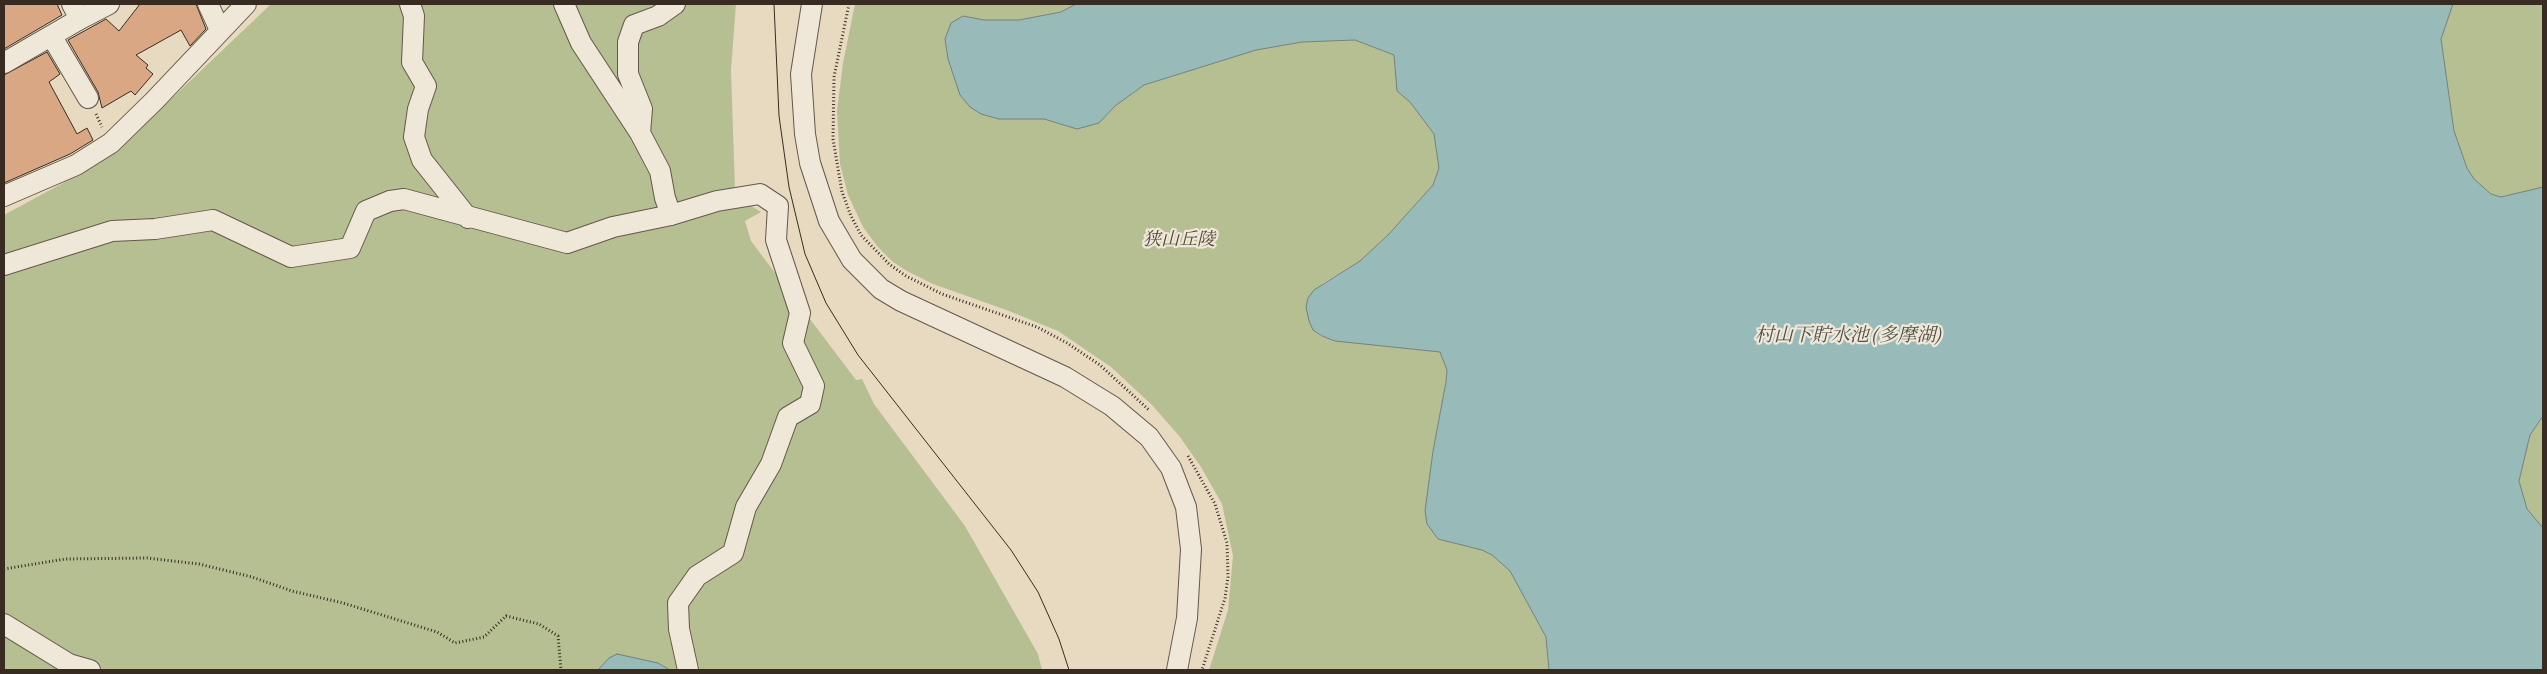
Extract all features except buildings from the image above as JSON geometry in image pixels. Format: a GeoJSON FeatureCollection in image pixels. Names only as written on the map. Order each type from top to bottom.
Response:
{"type":"FeatureCollection","features":[{"type":"Feature","properties":{"kind":"street"},"geometry":{"type":"LineString","coordinates":[[4,63],[52,37],[76,11],[109,4]]}},
{"type":"Feature","properties":{"kind":"street"},"geometry":{"type":"LineString","coordinates":[[208,4],[220,30]]}},
{"type":"Feature","properties":{"kind":"street"},"geometry":{"type":"LineString","coordinates":[[4,196],[76,165],[111,143],[155,100],[246,4]]}},
{"type":"Feature","properties":{"kind":"street"},"geometry":{"type":"LineString","coordinates":[[410,4],[414,16],[412,62],[426,86],[418,109],[414,137],[422,160],[468,218]]}},
{"type":"Feature","properties":{"kind":"street"},"geometry":{"type":"LineString","coordinates":[[564,4],[581,43],[640,133],[660,171],[665,198],[671,215]]}},
{"type":"Feature","properties":{"kind":"street"},"geometry":{"type":"LineString","coordinates":[[640,133],[642,109],[628,74],[628,42],[634,25],[658,16],[675,4]]}},
{"type":"Feature","properties":{"kind":"street"},"geometry":{"type":"LineString","coordinates":[[812,4],[801,74],[805,134],[810,163],[829,221],[852,260],[881,289],[900,302],[1065,377],[1112,406],[1149,437],[1171,468],[1186,507],[1192,549],[1187,618],[1177,670]]}},
{"type":"Feature","properties":{"kind":"street"},"geometry":{"type":"LineString","coordinates":[[52,37],[88,98]]}},
{"type":"Feature","properties":{"kind":"street"},"geometry":{"type":"LineString","coordinates":[[4,265],[112,231],[155,229],[213,220],[290,257],[350,248],[366,211],[390,201],[404,199],[468,218],[567,243],[613,227],[671,215],[717,201],[760,194],[778,206],[776,240],[800,313],[793,342],[814,386],[810,404],[788,417],[771,464],[746,507],[733,553],[698,576],[678,603],[678,629],[688,670]]}},
{"type":"Feature","properties":{"kind":"street"},"geometry":{"type":"LineString","coordinates":[[4,624],[69,664],[90,670]]}},
{"type":"Feature","properties":{"kind":"path"},"geometry":{"type":"LineString","coordinates":[[88,98],[111,143]]}},
{"type":"Feature","properties":{"kind":"path"},"geometry":{"type":"LineString","coordinates":[[4,569],[65,559],[148,558],[199,564],[359,608],[437,632],[455,643],[484,637],[506,616],[539,624],[558,636],[561,670]]}},
{"type":"Feature","properties":{"kind":"green space"},"geometry":{"type":"Polygon","coordinates":[[[271,4],[736,4],[731,70],[735,190],[740,199],[761,212],[745,221],[751,241],[856,380],[862,379],[874,404],[965,526],[1038,654],[1042,670],[4,670],[4,215],[63,183],[125,143],[271,4]]]}},
{"type":"Feature","properties":{"kind":"green space","name":"狭山丘陵"},"geometry":{"type":"Polygon","coordinates":[[[855,4],[1076,4],[1061,12],[1019,20],[984,20],[963,16],[945,39],[948,59],[960,95],[970,107],[999,119],[1044,119],[1077,129],[1099,123],[1115,106],[1144,85],[1256,50],[1302,42],[1355,40],[1394,55],[1398,91],[1410,102],[1434,134],[1439,168],[1433,185],[1388,235],[1360,261],[1322,284],[1313,330],[1321,336],[1335,341],[1440,352],[1447,370],[1446,382],[1433,451],[1425,511],[1438,539],[1482,550],[1492,555],[1510,571],[1546,637],[1549,670],[1209,670],[1228,610],[1233,556],[1222,504],[1201,467],[1180,437],[1152,405],[1111,367],[1058,331],[933,284],[907,271],[893,262],[878,247],[863,227],[848,195],[840,164],[837,111],[843,63],[855,4]]]}},
{"type":"Feature","properties":{"kind":"green space"},"geometry":{"type":"Polygon","coordinates":[[[2453,4],[2543,4],[2543,187],[2501,197],[2491,194],[2474,179],[2467,168],[2454,131],[2441,39],[2453,4]]]}},
{"type":"Feature","properties":{"kind":"green space"},"geometry":{"type":"Polygon","coordinates":[[[2543,416],[2543,528],[2527,509],[2519,481],[2530,435],[2543,416]]]}},
{"type":"Feature","properties":{"kind":"water","name":"村山下貯水池 (多摩湖)"},"geometry":{"type":"Polygon","coordinates":[[[1076,4],[2453,4],[2441,39],[2454,131],[2467,168],[2474,179],[2491,194],[2501,197],[2543,187],[2543,416],[2530,435],[2519,481],[2527,509],[2543,528],[2543,670],[1549,670],[1546,637],[1510,571],[1492,555],[1482,550],[1438,539],[1427,524],[1425,511],[1447,370],[1440,352],[1335,341],[1313,330],[1309,321],[1306,307],[1308,298],[1314,290],[1360,261],[1388,235],[1433,185],[1439,168],[1434,134],[1410,102],[1397,91],[1394,55],[1355,40],[1302,42],[1256,50],[1144,85],[1115,106],[1099,123],[1077,129],[1044,119],[999,119],[981,114],[970,107],[960,95],[948,59],[945,39],[951,23],[963,16],[984,20],[1019,20],[1061,12],[1076,4]]]}},
{"type":"Feature","properties":{"kind":"water"},"geometry":{"type":"Polygon","coordinates":[[[617,654],[658,663],[670,670],[598,670],[609,658],[617,654]]]}},
{"type":"Feature","properties":{"kind":"tram line"},"geometry":{"type":"LineString","coordinates":[[774,4],[779,116],[789,187],[805,254],[826,303],[858,355],[1011,550],[1038,592],[1059,639],[1069,670]]}}]}
